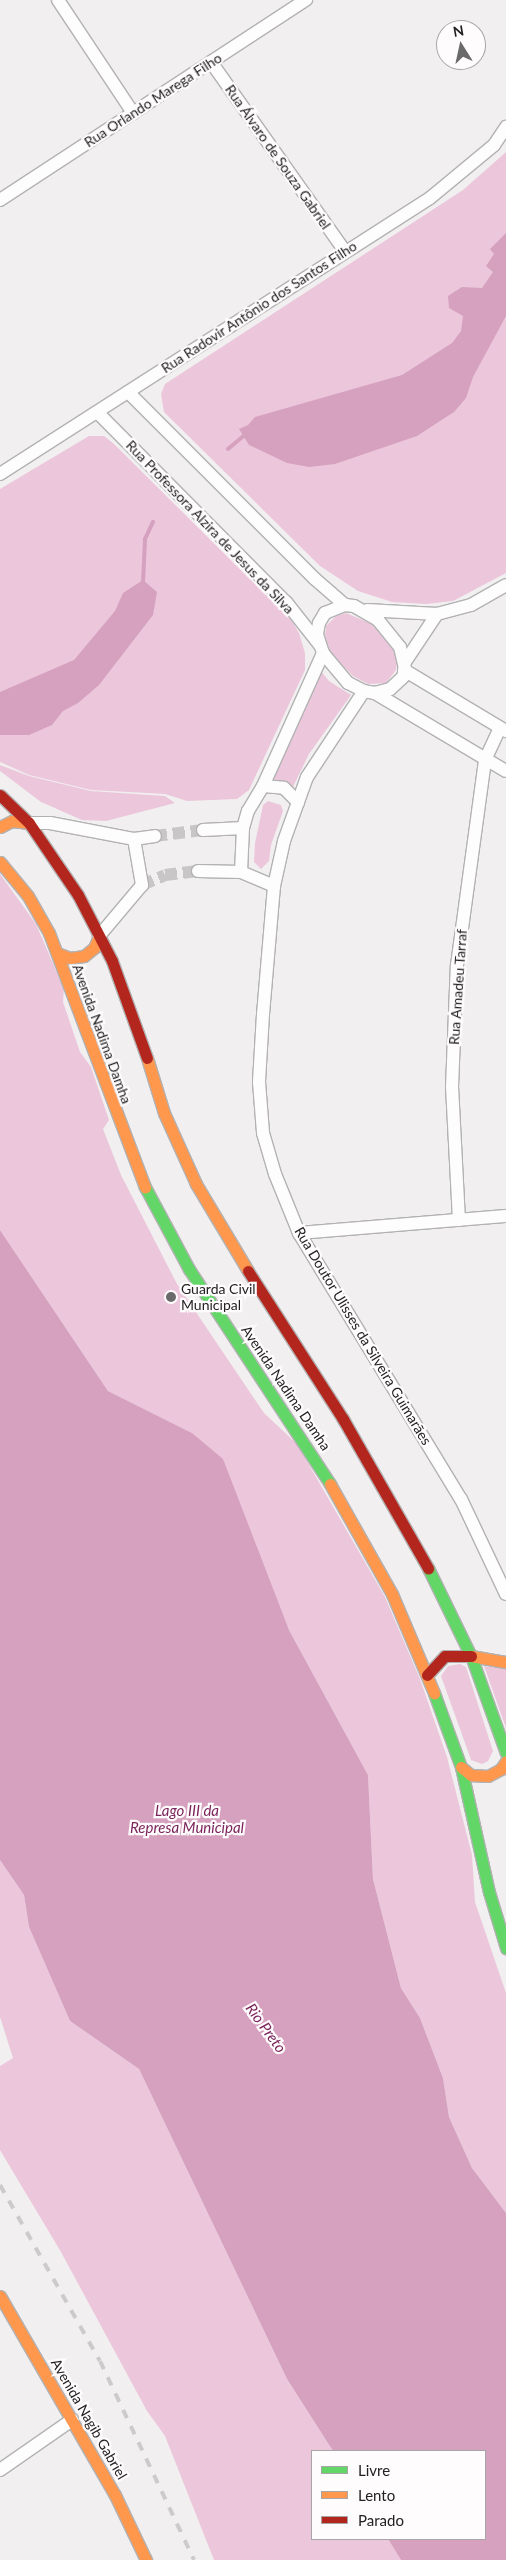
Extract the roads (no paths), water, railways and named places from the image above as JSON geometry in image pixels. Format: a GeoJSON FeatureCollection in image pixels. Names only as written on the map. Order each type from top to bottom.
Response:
{"type":"FeatureCollection","features":[{"type":"Feature","properties":{"kind":"main road"},"geometry":{"type":"LineString","coordinates":[[0,794],[29,823],[68,879],[99,936],[137,1025],[170,1128],[207,1206],[382,1482],[434,1574],[471,1656],[506,1753]]}},
{"type":"Feature","properties":{"kind":"main road"},"geometry":{"type":"LineString","coordinates":[[0,827],[12,821],[29,823]]}},
{"type":"Feature","properties":{"kind":"main road","name":"Avenida Nadima Damha"},"geometry":{"type":"LineString","coordinates":[[0,862],[28,896],[57,952],[116,1118],[151,1203],[189,1269],[340,1497],[392,1594],[427,1676],[461,1767],[489,1892],[506,1948]]}},
{"type":"Feature","properties":{"kind":"main road"},"geometry":{"type":"LineString","coordinates":[[57,952],[70,958],[84,956],[94,948],[99,936]]}},
{"type":"Feature","properties":{"kind":"main road"},"geometry":{"type":"LineString","coordinates":[[427,1676],[445,1656],[471,1656],[506,1662]]}},
{"type":"Feature","properties":{"kind":"main road"},"geometry":{"type":"LineString","coordinates":[[461,1767],[472,1775],[488,1776],[501,1769],[506,1761]]}},
{"type":"Feature","properties":{"kind":"main road","name":"Avenida Nagib Gabriel"},"geometry":{"type":"LineString","coordinates":[[0,2296],[114,2495],[146,2560]]}},
{"type":"Feature","properties":{"kind":"street"},"geometry":{"type":"LineString","coordinates":[[58,0],[133,113]]}},
{"type":"Feature","properties":{"kind":"street","name":"Rua Orlando Marega Filho"},"geometry":{"type":"LineString","coordinates":[[0,200],[306,0]]}},
{"type":"Feature","properties":{"kind":"street","name":"Rua Álvaro de Souza Gabriel"},"geometry":{"type":"LineString","coordinates":[[211,62],[345,251]]}},
{"type":"Feature","properties":{"kind":"street","name":"Rua Radovir Antônio dos Santos Filho"},"geometry":{"type":"LineString","coordinates":[[0,474],[430,198],[464,172],[494,145],[506,127]]}},
{"type":"Feature","properties":{"kind":"street"},"geometry":{"type":"LineString","coordinates":[[128,392],[315,579],[345,605],[362,610],[437,614],[471,604],[506,585]]}},
{"type":"Feature","properties":{"kind":"street","name":"Rua Professora Alzira de Jesus da Silva"},"geometry":{"type":"LineString","coordinates":[[96,412],[286,602],[321,649]]}},
{"type":"Feature","properties":{"kind":"street"},"geometry":{"type":"LineString","coordinates":[[240,872],[243,828],[248,810],[263,786],[321,649],[319,623],[325,613],[345,605]]}},
{"type":"Feature","properties":{"kind":"street"},"geometry":{"type":"LineString","coordinates":[[362,610],[391,632],[405,666],[503,730]]}},
{"type":"Feature","properties":{"kind":"street"},"geometry":{"type":"LineString","coordinates":[[370,692],[390,689],[403,677],[405,666],[437,614]]}},
{"type":"Feature","properties":{"kind":"street"},"geometry":{"type":"LineString","coordinates":[[321,649],[348,682],[370,692],[506,771]]}},
{"type":"Feature","properties":{"kind":"street","name":"Rua Doutor Ulisses da Silveira Guimarães"},"geometry":{"type":"LineString","coordinates":[[370,692],[307,777],[284,841],[274,886],[258,1082],[263,1133],[275,1174],[299,1233],[460,1499],[506,1594]]}},
{"type":"Feature","properties":{"kind":"street","name":"Rua Amadeu Tarraf"},"geometry":{"type":"LineString","coordinates":[[459,1220],[452,1087],[457,965],[485,760],[503,730]]}},
{"type":"Feature","properties":{"kind":"street"},"geometry":{"type":"LineString","coordinates":[[263,786],[284,788],[298,802]]}},
{"type":"Feature","properties":{"kind":"street"},"geometry":{"type":"LineString","coordinates":[[29,823],[50,824],[134,839],[155,836]]}},
{"type":"Feature","properties":{"kind":"street"},"geometry":{"type":"LineString","coordinates":[[203,830],[243,828]]}},
{"type":"Feature","properties":{"kind":"street"},"geometry":{"type":"LineString","coordinates":[[99,936],[142,885],[134,839]]}},
{"type":"Feature","properties":{"kind":"street"},"geometry":{"type":"LineString","coordinates":[[198,871],[240,872],[274,886]]}},
{"type":"Feature","properties":{"kind":"street"},"geometry":{"type":"LineString","coordinates":[[299,1233],[506,1216]]}},
{"type":"Feature","properties":{"kind":"street"},"geometry":{"type":"LineString","coordinates":[[0,2470],[72,2420]]}},
{"type":"Feature","properties":{"kind":"water"},"geometry":{"type":"Polygon","coordinates":[[[506,233],[506,316],[473,377],[466,398],[454,412],[417,436],[335,464],[309,467],[287,463],[249,445],[239,429],[248,425],[255,417],[402,375],[452,343],[461,331],[463,316],[449,308],[448,296],[462,287],[482,288],[493,272],[486,266],[494,254],[490,249],[506,233]]]}},
{"type":"Feature","properties":{"kind":"water"},"geometry":{"type":"Polygon","coordinates":[[[143,580],[157,592],[153,615],[99,685],[78,703],[63,711],[52,725],[29,735],[0,735],[0,692],[74,660],[115,611],[123,593],[143,580]]]}},
{"type":"Feature","properties":{"kind":"water","name":"Lago III da Represa Municipal"},"geometry":{"type":"Polygon","coordinates":[[[0,1230],[108,1391],[192,1433],[223,1459],[289,1630],[368,1775],[373,1879],[401,1988],[420,2018],[443,2078],[449,2117],[472,2168],[506,2213],[506,2560],[401,2560],[389,2540],[486,2540],[486,2450],[332,2450],[287,2379],[139,2069],[70,2021],[29,1927],[24,1895],[0,1860],[0,1230]]]}},
{"type":"Feature","properties":{"kind":"waterway"},"geometry":{"type":"LineString","coordinates":[[228,449],[246,434]]}},
{"type":"Feature","properties":{"kind":"waterway"},"geometry":{"type":"LineString","coordinates":[[143,583],[145,539],[153,522]]}},
{"type":"Feature","properties":{"kind":"tunnel"},"geometry":{"type":"LineString","coordinates":[[155,836],[203,830]]}},
{"type":"Feature","properties":{"kind":"tunnel"},"geometry":{"type":"LineString","coordinates":[[142,885],[165,875],[198,871]]}},
{"type":"Feature","properties":{"kind":"railway"},"geometry":{"type":"LineString","coordinates":[[0,2185],[100,2361],[194,2560]]}},
{"type":"Feature","properties":{"kind":"place","name":"Guarda Civil Municipal"},"geometry":{"type":"Point","coordinates":[171,1297]}},
{"type":"Feature","properties":{"kind":"water label","name":"Rio Preto"},"geometry":{"type":"Point","coordinates":[266,2028]}}]}
